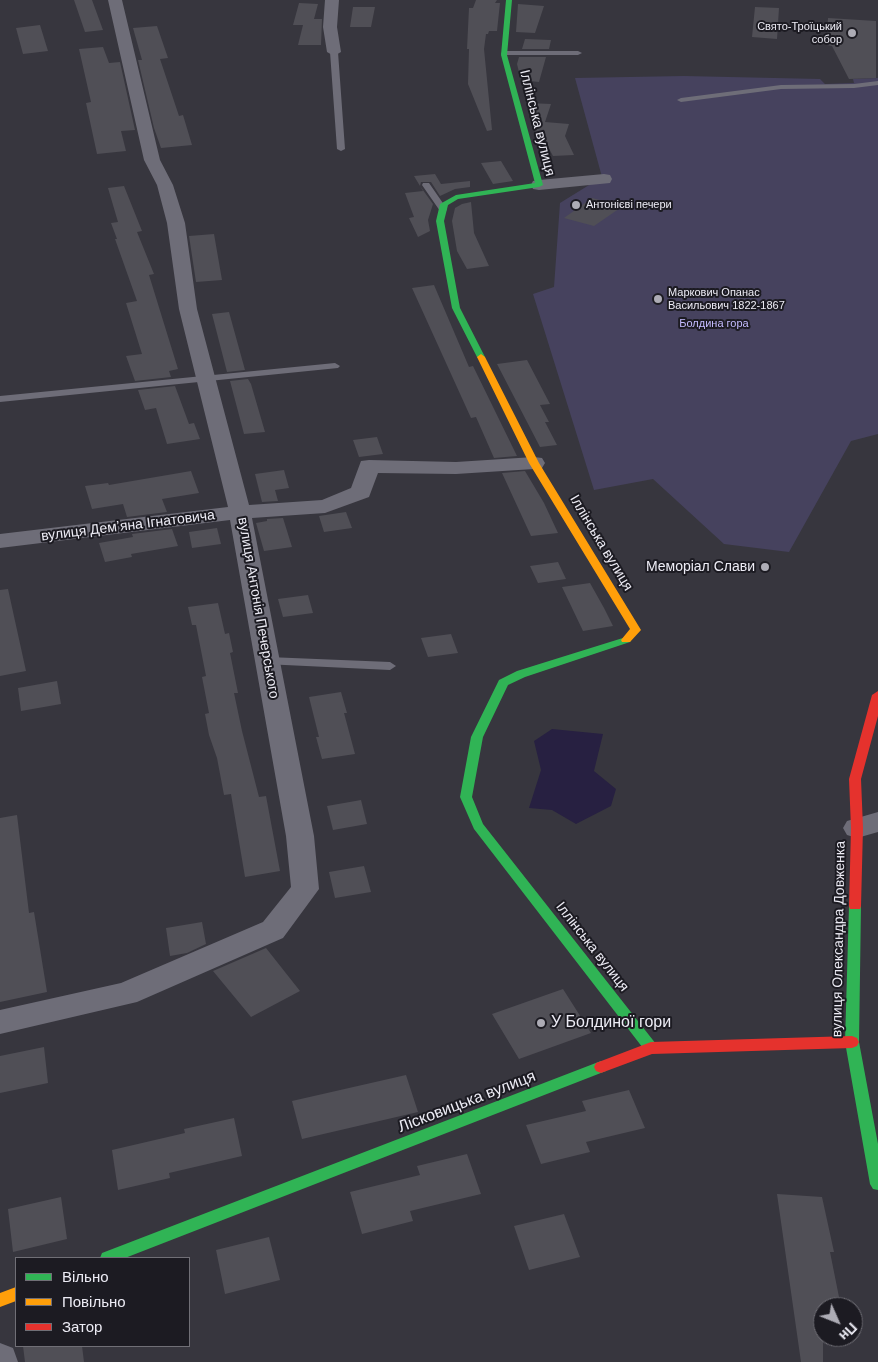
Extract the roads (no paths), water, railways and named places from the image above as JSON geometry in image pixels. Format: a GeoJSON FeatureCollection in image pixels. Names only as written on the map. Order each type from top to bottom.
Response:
{"type":"FeatureCollection","features":[{"type":"Feature","properties":{"kind":"street","name":"вулиця Антонія Печерського"},"geometry":{"type":"LineString","coordinates":[[0,1022],[135,990],[273,930],[305,889],[300,836],[240,512],[188,309],[176,223],[165,185],[152,160],[115,0]]}},
{"type":"Feature","properties":{"kind":"street"},"geometry":{"type":"LineString","coordinates":[[332,0],[330,27],[334,52]]}},
{"type":"Feature","properties":{"kind":"street","name":"Іллінська вулиця"},"geometry":{"type":"LineString","coordinates":[[509,0],[504,53],[540,185],[456,197],[444,204],[440,221],[456,308],[534,463],[636,630],[624,643],[521,674],[503,683],[477,737],[466,797],[478,826],[652,1048]]}},
{"type":"Feature","properties":{"kind":"street"},"geometry":{"type":"LineString","coordinates":[[540,185],[604,179]]}},
{"type":"Feature","properties":{"kind":"street","name":"вулиця Демʼяна Ігнатовича"},"geometry":{"type":"LineString","coordinates":[[0,541],[240,512],[325,506],[361,492],[369,466],[456,468],[534,463]]}},
{"type":"Feature","properties":{"kind":"street","name":"вулиця Олександра Довженка"},"geometry":{"type":"LineString","coordinates":[[878,695],[854,779],[867,825],[852,1042],[878,1184]]}},
{"type":"Feature","properties":{"kind":"street","name":"Лісковицька вулиця"},"geometry":{"type":"LineString","coordinates":[[111,1257],[652,1048],[852,1042]]}},
{"type":"Feature","properties":{"kind":"street"},"geometry":{"type":"LineString","coordinates":[[0,1300],[15,1294]]}},
{"type":"Feature","properties":{"kind":"lane"},"geometry":{"type":"LineString","coordinates":[[334,52],[341,149]]}},
{"type":"Feature","properties":{"kind":"lane"},"geometry":{"type":"LineString","coordinates":[[504,53],[578,54]]}},
{"type":"Feature","properties":{"kind":"lane"},"geometry":{"type":"LineString","coordinates":[[680,100],[781,87],[854,86],[878,83]]}},
{"type":"Feature","properties":{"kind":"lane"},"geometry":{"type":"LineString","coordinates":[[426,185],[443,209]]}},
{"type":"Feature","properties":{"kind":"lane"},"geometry":{"type":"LineString","coordinates":[[0,399],[206,377],[334,366]]}},
{"type":"Feature","properties":{"kind":"lane"},"geometry":{"type":"LineString","coordinates":[[268,661],[390,666]]}},
{"type":"Feature","properties":{"kind":"place","name":"Свято-Троїцький собор"},"geometry":{"type":"Point","coordinates":[852,33]}},
{"type":"Feature","properties":{"kind":"place","name":"Антонієві печери"},"geometry":{"type":"Point","coordinates":[576,205]}},
{"type":"Feature","properties":{"kind":"place","name":"Маркович Опанас Васильович 1822-1867"},"geometry":{"type":"Point","coordinates":[658,299]}},
{"type":"Feature","properties":{"kind":"place","name":"Меморіал Слави"},"geometry":{"type":"Point","coordinates":[765,567]}},
{"type":"Feature","properties":{"kind":"place","name":"У Болдиної гори"},"geometry":{"type":"Point","coordinates":[541,1023]}},
{"type":"Feature","properties":{"kind":"park label","name":"Болдина гора"},"geometry":{"type":"Point","coordinates":[714,324]}}]}
